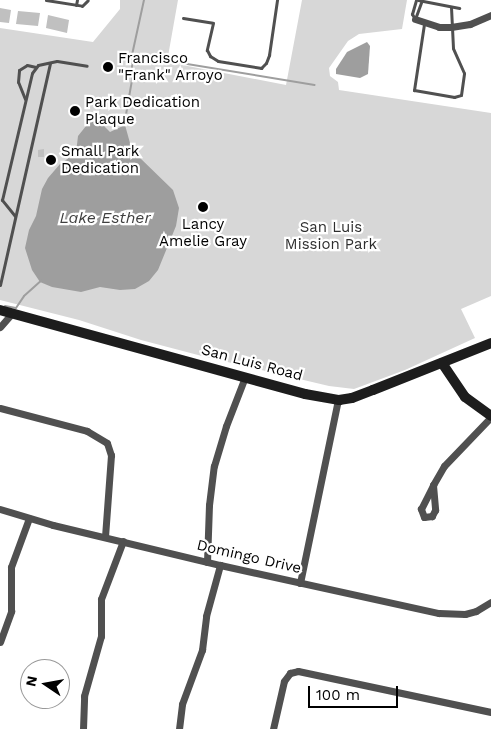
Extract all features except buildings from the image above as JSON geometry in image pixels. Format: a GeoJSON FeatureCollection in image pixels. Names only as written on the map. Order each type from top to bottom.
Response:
{"type":"FeatureCollection","features":[{"type":"Feature","properties":{"kind":"street"},"geometry":{"type":"LineString","coordinates":[[415,20],[451,27],[470,24],[491,15]]}},
{"type":"Feature","properties":{"kind":"street","name":"San Luis Road"},"geometry":{"type":"LineString","coordinates":[[0,310],[305,394],[338,400],[352,398],[491,343]]}},
{"type":"Feature","properties":{"kind":"street"},"geometry":{"type":"LineString","coordinates":[[0,327],[12,313]]}},
{"type":"Feature","properties":{"kind":"street"},"geometry":{"type":"LineString","coordinates":[[433,484],[444,466],[491,417],[465,397],[442,363]]}},
{"type":"Feature","properties":{"kind":"street"},"geometry":{"type":"LineString","coordinates":[[207,562],[209,505],[214,466],[226,426],[245,377]]}},
{"type":"Feature","properties":{"kind":"street"},"geometry":{"type":"LineString","coordinates":[[300,583],[338,400]]}},
{"type":"Feature","properties":{"kind":"street"},"geometry":{"type":"LineString","coordinates":[[0,408],[87,431],[103,438],[111,455],[105,537]]}},
{"type":"Feature","properties":{"kind":"street","name":"Domingo Drive"},"geometry":{"type":"LineString","coordinates":[[0,509],[29,518],[207,562],[439,613],[465,614],[476,611],[491,602]]}},
{"type":"Feature","properties":{"kind":"street"},"geometry":{"type":"LineString","coordinates":[[0,642],[11,611],[11,567],[29,518]]}},
{"type":"Feature","properties":{"kind":"street"},"geometry":{"type":"LineString","coordinates":[[83,729],[84,696],[101,636],[100,600],[123,541]]}},
{"type":"Feature","properties":{"kind":"street"},"geometry":{"type":"LineString","coordinates":[[178,729],[182,704],[202,650],[206,616],[220,565]]}},
{"type":"Feature","properties":{"kind":"street"},"geometry":{"type":"LineString","coordinates":[[274,729],[284,681],[290,673],[298,671],[491,712]]}},
{"type":"Feature","properties":{"kind":"lane"},"geometry":{"type":"LineString","coordinates":[[46,0],[82,6],[88,0]]}},
{"type":"Feature","properties":{"kind":"lane"},"geometry":{"type":"LineString","coordinates":[[76,5],[77,0]]}},
{"type":"Feature","properties":{"kind":"lane"},"geometry":{"type":"LineString","coordinates":[[183,18],[212,24],[207,50],[210,56],[228,63],[261,68],[266,63],[269,54],[277,0]]}},
{"type":"Feature","properties":{"kind":"lane"},"geometry":{"type":"LineString","coordinates":[[415,20],[412,14],[417,0],[459,8]]}},
{"type":"Feature","properties":{"kind":"lane"},"geometry":{"type":"LineString","coordinates":[[415,20],[422,0]]}},
{"type":"Feature","properties":{"kind":"lane"},"geometry":{"type":"LineString","coordinates":[[424,23],[414,90],[454,97],[461,95],[464,73],[453,48],[450,7]]}},
{"type":"Feature","properties":{"kind":"lane"},"geometry":{"type":"LineString","coordinates":[[15,217],[2,200],[32,72],[38,64],[50,64],[57,61],[87,66]]}},
{"type":"Feature","properties":{"kind":"lane"},"geometry":{"type":"LineString","coordinates":[[0,285],[50,64]]}},
{"type":"Feature","properties":{"kind":"lane"},"geometry":{"type":"LineString","coordinates":[[25,100],[18,82],[19,70],[27,65],[36,67]]}},
{"type":"Feature","properties":{"kind":"lane"},"geometry":{"type":"LineString","coordinates":[[10,210],[18,206]]}},
{"type":"Feature","properties":{"kind":"green space","name":"San Luis Mission Park"},"geometry":{"type":"Polygon","coordinates":[[[120,0],[178,0],[167,62],[286,85],[302,0],[407,0],[402,29],[359,34],[348,41],[329,68],[330,76],[338,82],[339,90],[491,113],[491,296],[461,309],[475,338],[405,370],[354,389],[329,386],[198,355],[141,340],[79,320],[0,300],[0,28],[93,42],[120,9],[120,0]]]}},
{"type":"Feature","properties":{"kind":"water"},"geometry":{"type":"Polygon","coordinates":[[[367,42],[370,46],[368,74],[360,78],[336,74],[336,69],[347,52],[367,42]]]}},
{"type":"Feature","properties":{"kind":"water","name":"Lake Esther"},"geometry":{"type":"Polygon","coordinates":[[[94,116],[110,132],[125,125],[130,143],[138,156],[173,190],[179,208],[176,226],[158,270],[149,281],[135,289],[120,290],[100,287],[81,292],[52,287],[40,282],[32,270],[25,248],[29,230],[36,216],[42,189],[48,178],[60,164],[76,153],[78,136],[94,116]]]}},
{"type":"Feature","properties":{"kind":"waterway"},"geometry":{"type":"LineString","coordinates":[[124,126],[132,80],[132,55],[144,0]]}},
{"type":"Feature","properties":{"kind":"waterway"},"geometry":{"type":"LineString","coordinates":[[132,55],[315,85]]}},
{"type":"Feature","properties":{"kind":"waterway"},"geometry":{"type":"LineString","coordinates":[[5,306],[16,308],[24,296],[42,280]]}},
{"type":"Feature","properties":{"kind":"place","name":"Francisco \"Frank\" Arroyo"},"geometry":{"type":"Point","coordinates":[108,67]}},
{"type":"Feature","properties":{"kind":"place","name":"Park Dedication Plaque"},"geometry":{"type":"Point","coordinates":[75,111]}},
{"type":"Feature","properties":{"kind":"place","name":"Small Park Dedication"},"geometry":{"type":"Point","coordinates":[51,160]}},
{"type":"Feature","properties":{"kind":"place","name":"Lancy Amelie Gray"},"geometry":{"type":"Point","coordinates":[203,207]}}]}
